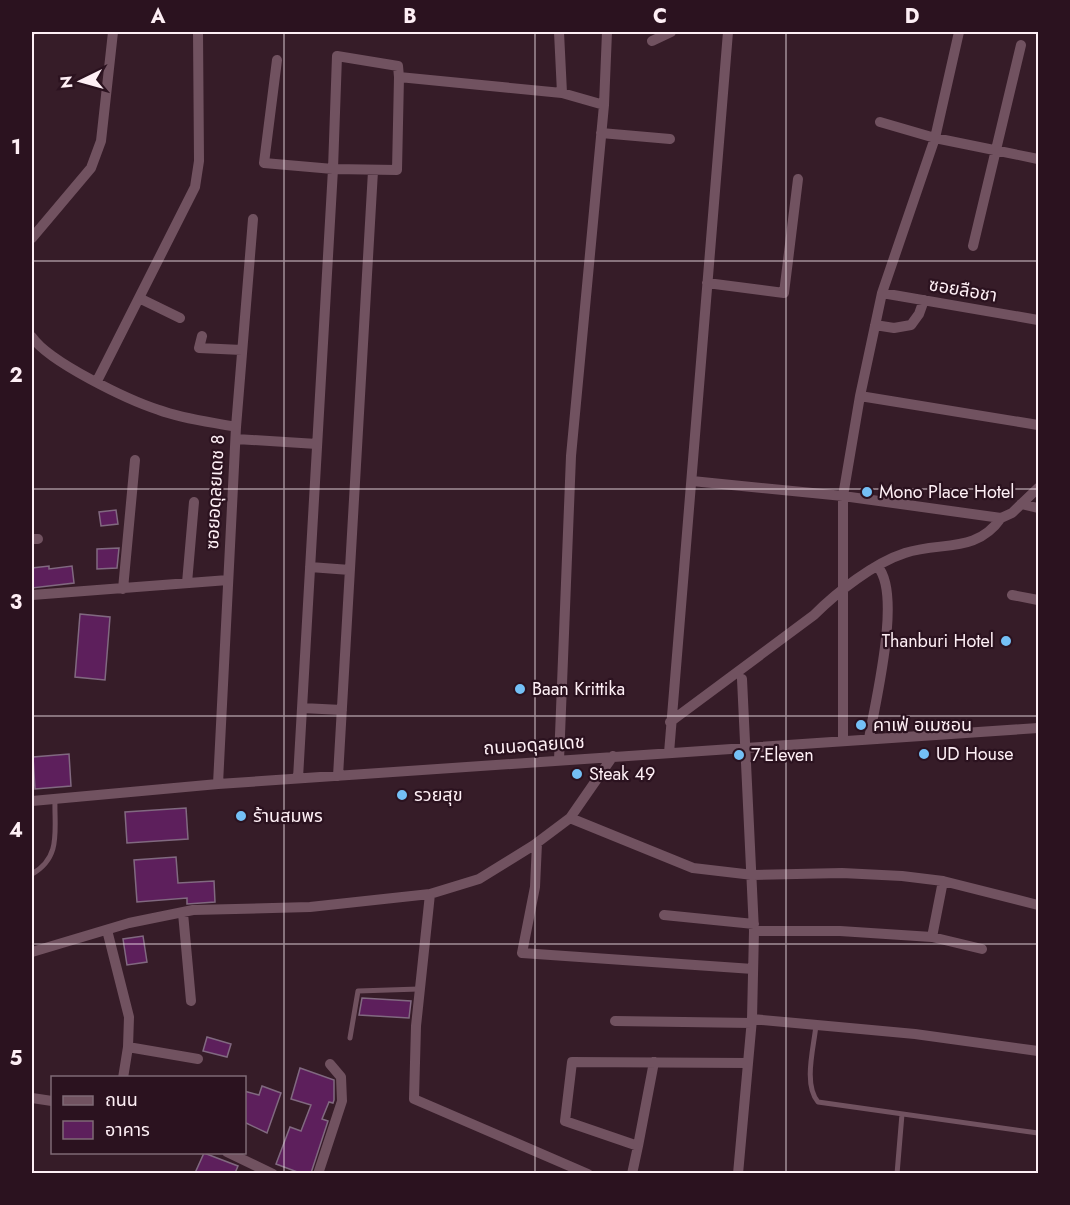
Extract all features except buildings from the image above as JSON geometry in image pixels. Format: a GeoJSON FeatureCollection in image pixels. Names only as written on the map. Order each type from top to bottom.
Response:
{"type":"FeatureCollection","features":[{"type":"Feature","properties":{"kind":"street"},"geometry":{"type":"LineString","coordinates":[[32,238],[91,168],[101,141],[113,32]]}},
{"type":"Feature","properties":{"kind":"street"},"geometry":{"type":"LineString","coordinates":[[97,381],[195,187],[199,161],[198,32]]}},
{"type":"Feature","properties":{"kind":"street"},"geometry":{"type":"LineString","coordinates":[[559,32],[562,93]]}},
{"type":"Feature","properties":{"kind":"street"},"geometry":{"type":"LineString","coordinates":[[559,760],[571,456],[604,105],[607,32]]}},
{"type":"Feature","properties":{"kind":"street"},"geometry":{"type":"LineString","coordinates":[[652,41],[671,32]]}},
{"type":"Feature","properties":{"kind":"street"},"geometry":{"type":"LineString","coordinates":[[669,753],[728,32]]}},
{"type":"Feature","properties":{"kind":"street"},"geometry":{"type":"LineString","coordinates":[[843,740],[843,496],[860,396],[882,293],[935,138],[959,32]]}},
{"type":"Feature","properties":{"kind":"street"},"geometry":{"type":"LineString","coordinates":[[973,246],[1021,45]]}},
{"type":"Feature","properties":{"kind":"street"},"geometry":{"type":"LineString","coordinates":[[277,60],[264,163],[333,169],[398,170],[399,77],[398,66],[337,56],[333,169],[298,778]]}},
{"type":"Feature","properties":{"kind":"street"},"geometry":{"type":"LineString","coordinates":[[399,77],[562,93],[604,105]]}},
{"type":"Feature","properties":{"kind":"street"},"geometry":{"type":"LineString","coordinates":[[880,122],[935,138],[1038,159]]}},
{"type":"Feature","properties":{"kind":"street"},"geometry":{"type":"LineString","coordinates":[[601,133],[670,139]]}},
{"type":"Feature","properties":{"kind":"street"},"geometry":{"type":"LineString","coordinates":[[338,776],[373,171]]}},
{"type":"Feature","properties":{"kind":"street"},"geometry":{"type":"LineString","coordinates":[[707,283],[784,293],[798,179]]}},
{"type":"Feature","properties":{"kind":"street"},"geometry":{"type":"LineString","coordinates":[[237,427],[253,219]]}},
{"type":"Feature","properties":{"kind":"street","name":"ซอยลือชา"},"geometry":{"type":"LineString","coordinates":[[882,293],[1038,320]]}},
{"type":"Feature","properties":{"kind":"street"},"geometry":{"type":"LineString","coordinates":[[139,298],[180,318]]}},
{"type":"Feature","properties":{"kind":"street"},"geometry":{"type":"LineString","coordinates":[[875,325],[894,328],[911,325],[924,300]]}},
{"type":"Feature","properties":{"kind":"street"},"geometry":{"type":"LineString","coordinates":[[202,336],[199,348],[242,350]]}},
{"type":"Feature","properties":{"kind":"street","name":"ซอยอดุลยเดช 8"},"geometry":{"type":"LineString","coordinates":[[34,344],[97,381],[160,411],[237,427],[218,784]]}},
{"type":"Feature","properties":{"kind":"street"},"geometry":{"type":"LineString","coordinates":[[860,396],[1038,425]]}},
{"type":"Feature","properties":{"kind":"street"},"geometry":{"type":"LineString","coordinates":[[236,439],[317,444]]}},
{"type":"Feature","properties":{"kind":"street"},"geometry":{"type":"LineString","coordinates":[[123,589],[135,460]]}},
{"type":"Feature","properties":{"kind":"street"},"geometry":{"type":"LineString","coordinates":[[692,481],[843,496],[1001,518]]}},
{"type":"Feature","properties":{"kind":"street"},"geometry":{"type":"LineString","coordinates":[[670,722],[814,615],[842,590],[878,567],[904,553],[974,541],[986,535],[1001,518],[1012,513],[1038,488]]}},
{"type":"Feature","properties":{"kind":"street"},"geometry":{"type":"LineString","coordinates":[[188,583],[194,502]]}},
{"type":"Feature","properties":{"kind":"street"},"geometry":{"type":"LineString","coordinates":[[1021,504],[1038,508]]}},
{"type":"Feature","properties":{"kind":"street"},"geometry":{"type":"LineString","coordinates":[[310,567],[350,570]]}},
{"type":"Feature","properties":{"kind":"street"},"geometry":{"type":"LineString","coordinates":[[869,739],[888,621],[887,584],[878,567]]}},
{"type":"Feature","properties":{"kind":"street"},"geometry":{"type":"LineString","coordinates":[[32,595],[228,580]]}},
{"type":"Feature","properties":{"kind":"street"},"geometry":{"type":"LineString","coordinates":[[1012,595],[1038,600]]}},
{"type":"Feature","properties":{"kind":"street"},"geometry":{"type":"LineString","coordinates":[[738,1173],[752,1021],[754,928],[742,679]]}},
{"type":"Feature","properties":{"kind":"street"},"geometry":{"type":"LineString","coordinates":[[302,708],[342,710]]}},
{"type":"Feature","properties":{"kind":"street","name":"ถนนอดุลยเดช"},"geometry":{"type":"LineString","coordinates":[[32,801],[298,778],[1038,728]]}},
{"type":"Feature","properties":{"kind":"street"},"geometry":{"type":"LineString","coordinates":[[32,952],[106,930],[183,913],[310,907],[430,894],[479,879],[537,843],[570,818],[614,756]]}},
{"type":"Feature","properties":{"kind":"street"},"geometry":{"type":"LineString","coordinates":[[570,818],[693,868],[753,875],[842,873],[902,876],[943,881],[1038,905]]}},
{"type":"Feature","properties":{"kind":"street"},"geometry":{"type":"LineString","coordinates":[[537,843],[535,887],[522,953],[753,969]]}},
{"type":"Feature","properties":{"kind":"street"},"geometry":{"type":"LineString","coordinates":[[932,937],[943,881]]}},
{"type":"Feature","properties":{"kind":"street"},"geometry":{"type":"LineString","coordinates":[[430,894],[419,989],[414,1099],[588,1173]]}},
{"type":"Feature","properties":{"kind":"street"},"geometry":{"type":"LineString","coordinates":[[183,913],[190,1001]]}},
{"type":"Feature","properties":{"kind":"street"},"geometry":{"type":"LineString","coordinates":[[663,915],[754,928],[840,930],[932,937],[982,949]]}},
{"type":"Feature","properties":{"kind":"street"},"geometry":{"type":"LineString","coordinates":[[106,930],[129,1017],[128,1047],[123,1076]]}},
{"type":"Feature","properties":{"kind":"street"},"geometry":{"type":"LineString","coordinates":[[615,1021],[752,1021],[816,1025],[915,1034],[1038,1051]]}},
{"type":"Feature","properties":{"kind":"street"},"geometry":{"type":"LineString","coordinates":[[128,1047],[198,1059]]}},
{"type":"Feature","properties":{"kind":"street"},"geometry":{"type":"LineString","coordinates":[[638,1146],[565,1121],[572,1062],[748,1063]]}},
{"type":"Feature","properties":{"kind":"street"},"geometry":{"type":"LineString","coordinates":[[632,1173],[654,1062]]}},
{"type":"Feature","properties":{"kind":"street"},"geometry":{"type":"LineString","coordinates":[[318,1173],[343,1094],[341,1077],[330,1064]]}},
{"type":"Feature","properties":{"kind":"street"},"geometry":{"type":"LineString","coordinates":[[32,1098],[51,1101]]}},
{"type":"Feature","properties":{"kind":"street"},"geometry":{"type":"LineString","coordinates":[[231,1154],[273,1173]]}},
{"type":"Feature","properties":{"kind":"lane"},"geometry":{"type":"LineString","coordinates":[[32,874],[45,867],[54,850],[55,799]]}},
{"type":"Feature","properties":{"kind":"lane"},"geometry":{"type":"LineString","coordinates":[[350,1038],[358,991],[419,989]]}},
{"type":"Feature","properties":{"kind":"lane"},"geometry":{"type":"LineString","coordinates":[[816,1025],[811,1081],[812,1095],[818,1102],[1038,1133]]}},
{"type":"Feature","properties":{"kind":"lane"},"geometry":{"type":"LineString","coordinates":[[897,1173],[902,1114]]}},
{"type":"Feature","properties":{"kind":"place","name":"Mono Place Hotel"},"geometry":{"type":"Point","coordinates":[867,492]}},
{"type":"Feature","properties":{"kind":"place","name":"Thanburi Hotel"},"geometry":{"type":"Point","coordinates":[1006,641]}},
{"type":"Feature","properties":{"kind":"place","name":"Baan Krittika"},"geometry":{"type":"Point","coordinates":[520,689]}},
{"type":"Feature","properties":{"kind":"place","name":"คาเฟ่ อเมซอน"},"geometry":{"type":"Point","coordinates":[861,725]}},
{"type":"Feature","properties":{"kind":"place","name":"UD House"},"geometry":{"type":"Point","coordinates":[924,754]}},
{"type":"Feature","properties":{"kind":"place","name":"7-Eleven"},"geometry":{"type":"Point","coordinates":[739,755]}},
{"type":"Feature","properties":{"kind":"place","name":"Steak 49"},"geometry":{"type":"Point","coordinates":[577,774]}},
{"type":"Feature","properties":{"kind":"place","name":"รวยสุข"},"geometry":{"type":"Point","coordinates":[402,795]}},
{"type":"Feature","properties":{"kind":"place","name":"ร้านสมพร"},"geometry":{"type":"Point","coordinates":[241,816]}}]}
